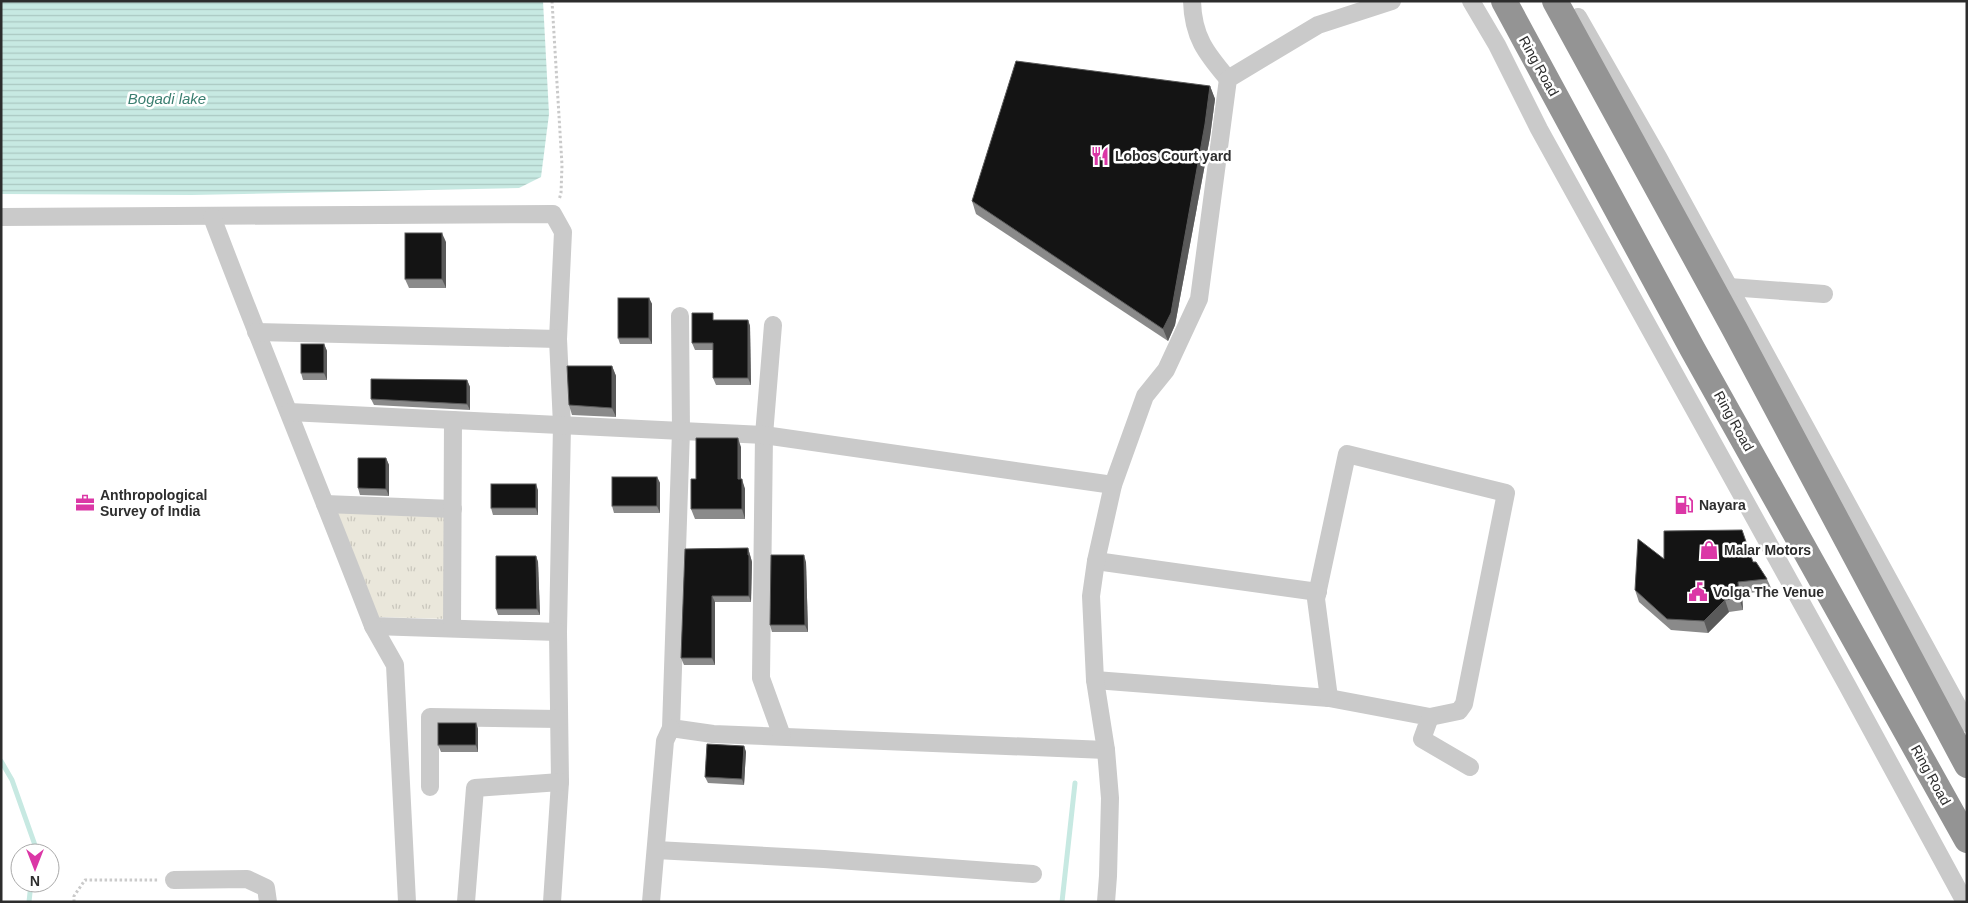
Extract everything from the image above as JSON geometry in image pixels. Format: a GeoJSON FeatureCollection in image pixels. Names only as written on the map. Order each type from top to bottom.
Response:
{"type":"FeatureCollection","features":[{"type":"Feature","properties":{"kind":"highway","name":"Ring Road"},"geometry":{"type":"LineString","coordinates":[[1504,1],[1694,350],[1967,840]]}},
{"type":"Feature","properties":{"kind":"highway"},"geometry":{"type":"LineString","coordinates":[[1556,1],[1734,328],[1967,765]]}},
{"type":"Feature","properties":{"kind":"street"},"geometry":{"type":"LineString","coordinates":[[1106,902],[1110,798],[1106,750],[1096,680],[1091,596],[1096,561],[1113,484],[1145,396],[1166,370],[1199,299],[1228,79],[1202,47],[1196,31],[1192,1]]}},
{"type":"Feature","properties":{"kind":"street"},"geometry":{"type":"LineString","coordinates":[[1228,79],[1318,25],[1392,1]]}},
{"type":"Feature","properties":{"kind":"street"},"geometry":{"type":"LineString","coordinates":[[1471,1],[1497,45],[1539,129],[1847,685],[1964,902]]}},
{"type":"Feature","properties":{"kind":"street"},"geometry":{"type":"LineString","coordinates":[[1569,1],[1658,157],[1967,723]]}},
{"type":"Feature","properties":{"kind":"street"},"geometry":{"type":"LineString","coordinates":[[1,217],[553,214],[563,232],[558,339],[562,425],[558,632],[560,782],[552,902]]}},
{"type":"Feature","properties":{"kind":"street"},"geometry":{"type":"LineString","coordinates":[[212,217],[373,626],[395,665],[407,902]]}},
{"type":"Feature","properties":{"kind":"street"},"geometry":{"type":"LineString","coordinates":[[1729,287],[1824,294]]}},
{"type":"Feature","properties":{"kind":"street"},"geometry":{"type":"LineString","coordinates":[[651,902],[665,741],[671,728],[681,431],[680,316]]}},
{"type":"Feature","properties":{"kind":"street"},"geometry":{"type":"LineString","coordinates":[[773,326],[764,435],[762,678],[782,736]]}},
{"type":"Feature","properties":{"kind":"street"},"geometry":{"type":"LineString","coordinates":[[256,332],[558,339]]}},
{"type":"Feature","properties":{"kind":"street"},"geometry":{"type":"LineString","coordinates":[[289,412],[764,435],[1113,484]]}},
{"type":"Feature","properties":{"kind":"street"},"geometry":{"type":"LineString","coordinates":[[452,628],[453,420]]}},
{"type":"Feature","properties":{"kind":"street"},"geometry":{"type":"LineString","coordinates":[[1096,680],[1329,698],[1430,717],[1459,711],[1464,704],[1506,493],[1347,454],[1316,598],[1329,698]]}},
{"type":"Feature","properties":{"kind":"street"},"geometry":{"type":"LineString","coordinates":[[325,504],[453,509]]}},
{"type":"Feature","properties":{"kind":"street"},"geometry":{"type":"LineString","coordinates":[[1096,561],[1318,592]]}},
{"type":"Feature","properties":{"kind":"street"},"geometry":{"type":"LineString","coordinates":[[373,626],[558,632]]}},
{"type":"Feature","properties":{"kind":"street"},"geometry":{"type":"LineString","coordinates":[[430,787],[430,716],[559,718]]}},
{"type":"Feature","properties":{"kind":"street"},"geometry":{"type":"LineString","coordinates":[[1430,717],[1422,739],[1470,767]]}},
{"type":"Feature","properties":{"kind":"street"},"geometry":{"type":"LineString","coordinates":[[671,728],[713,734],[1106,750]]}},
{"type":"Feature","properties":{"kind":"street"},"geometry":{"type":"LineString","coordinates":[[466,902],[475,788],[560,782]]}},
{"type":"Feature","properties":{"kind":"street"},"geometry":{"type":"LineString","coordinates":[[656,850],[824,859],[1033,874]]}},
{"type":"Feature","properties":{"kind":"street"},"geometry":{"type":"LineString","coordinates":[[174,880],[247,879],[266,888],[268,902]]}},
{"type":"Feature","properties":{"kind":"path"},"geometry":{"type":"LineString","coordinates":[[552,1],[562,165],[561,193],[553,214]]}},
{"type":"Feature","properties":{"kind":"path"},"geometry":{"type":"LineString","coordinates":[[74,902],[74,896],[85,880],[174,880]]}},
{"type":"Feature","properties":{"kind":"green space"},"geometry":{"type":"Polygon","coordinates":[[[332,511],[446,514],[447,619],[375,617],[332,511]]]}},
{"type":"Feature","properties":{"kind":"water","name":"Bogadi lake"},"geometry":{"type":"Polygon","coordinates":[[[1,1],[543,1],[549,114],[541,177],[519,188],[192,195],[1,194],[1,1]]]}},
{"type":"Feature","properties":{"kind":"building","name":"Lobos Court yard"},"geometry":{"type":"Polygon","coordinates":[[[1016,61],[1210,86],[1205,124],[1171,313],[1163,329],[972,201],[1016,61]]]}},
{"type":"Feature","properties":{"kind":"building"},"geometry":{"type":"Polygon","coordinates":[[[405,233],[442,233],[442,279],[405,279],[405,233]]]}},
{"type":"Feature","properties":{"kind":"building"},"geometry":{"type":"Polygon","coordinates":[[[618,298],[649,298],[649,338],[618,338],[618,298]]]}},
{"type":"Feature","properties":{"kind":"building"},"geometry":{"type":"Polygon","coordinates":[[[692,313],[713,313],[713,320],[748,320],[748,378],[713,378],[713,343],[692,343],[692,313]]]}},
{"type":"Feature","properties":{"kind":"building"},"geometry":{"type":"Polygon","coordinates":[[[301,344],[324,344],[324,373],[301,373],[301,344]]]}},
{"type":"Feature","properties":{"kind":"building"},"geometry":{"type":"Polygon","coordinates":[[[567,366],[612,366],[612,408],[569,405],[567,366]]]}},
{"type":"Feature","properties":{"kind":"building"},"geometry":{"type":"Polygon","coordinates":[[[371,379],[467,380],[467,404],[371,399],[371,379]]]}},
{"type":"Feature","properties":{"kind":"building"},"geometry":{"type":"Polygon","coordinates":[[[696,438],[738,438],[738,479],[742,479],[742,509],[691,509],[691,479],[696,479],[696,438]]]}},
{"type":"Feature","properties":{"kind":"building"},"geometry":{"type":"Polygon","coordinates":[[[358,458],[386,458],[386,489],[358,488],[358,458]]]}},
{"type":"Feature","properties":{"kind":"building"},"geometry":{"type":"Polygon","coordinates":[[[612,477],[657,477],[657,506],[612,506],[612,477]]]}},
{"type":"Feature","properties":{"kind":"building"},"geometry":{"type":"Polygon","coordinates":[[[491,484],[536,484],[536,508],[491,508],[491,484]]]}},
{"type":"Feature","properties":{"kind":"building"},"geometry":{"type":"Polygon","coordinates":[[[1742,530],[1753,562],[1756,562],[1767,579],[1738,582],[1739,598],[1725,600],[1704,621],[1667,619],[1635,590],[1638,539],[1664,559],[1664,531],[1742,530]]]}},
{"type":"Feature","properties":{"kind":"building"},"geometry":{"type":"Polygon","coordinates":[[[748,548],[749,596],[712,596],[712,658],[681,658],[685,549],[748,548]]]}},
{"type":"Feature","properties":{"kind":"building"},"geometry":{"type":"Polygon","coordinates":[[[771,555],[804,555],[805,625],[770,625],[771,555]]]}},
{"type":"Feature","properties":{"kind":"building"},"geometry":{"type":"Polygon","coordinates":[[[496,556],[536,556],[537,609],[496,609],[496,556]]]}},
{"type":"Feature","properties":{"kind":"building"},"geometry":{"type":"Polygon","coordinates":[[[438,723],[476,723],[476,745],[438,745],[438,723]]]}},
{"type":"Feature","properties":{"kind":"building"},"geometry":{"type":"Polygon","coordinates":[[[707,744],[744,746],[742,779],[705,777],[707,744]]]}},
{"type":"Feature","properties":{"kind":"waterway"},"geometry":{"type":"LineString","coordinates":[[1,761],[12,780],[34,843]]}},
{"type":"Feature","properties":{"kind":"waterway"},"geometry":{"type":"LineString","coordinates":[[1062,902],[1075,783]]}},
{"type":"Feature","properties":{"kind":"waterway"},"geometry":{"type":"LineString","coordinates":[[29,902],[30,893]]}},
{"type":"Feature","properties":{"kind":"place","name":"Lobos Court yard"},"geometry":{"type":"Point","coordinates":[1100,156]}},
{"type":"Feature","properties":{"kind":"place","name":"Anthropological Survey of India"},"geometry":{"type":"Point","coordinates":[85,503]}},
{"type":"Feature","properties":{"kind":"place","name":"Nayara"},"geometry":{"type":"Point","coordinates":[1684,505]}},
{"type":"Feature","properties":{"kind":"place","name":"Malar Motors"},"geometry":{"type":"Point","coordinates":[1709,550]}},
{"type":"Feature","properties":{"kind":"place","name":"Volga The Venue"},"geometry":{"type":"Point","coordinates":[1698,592]}}]}
